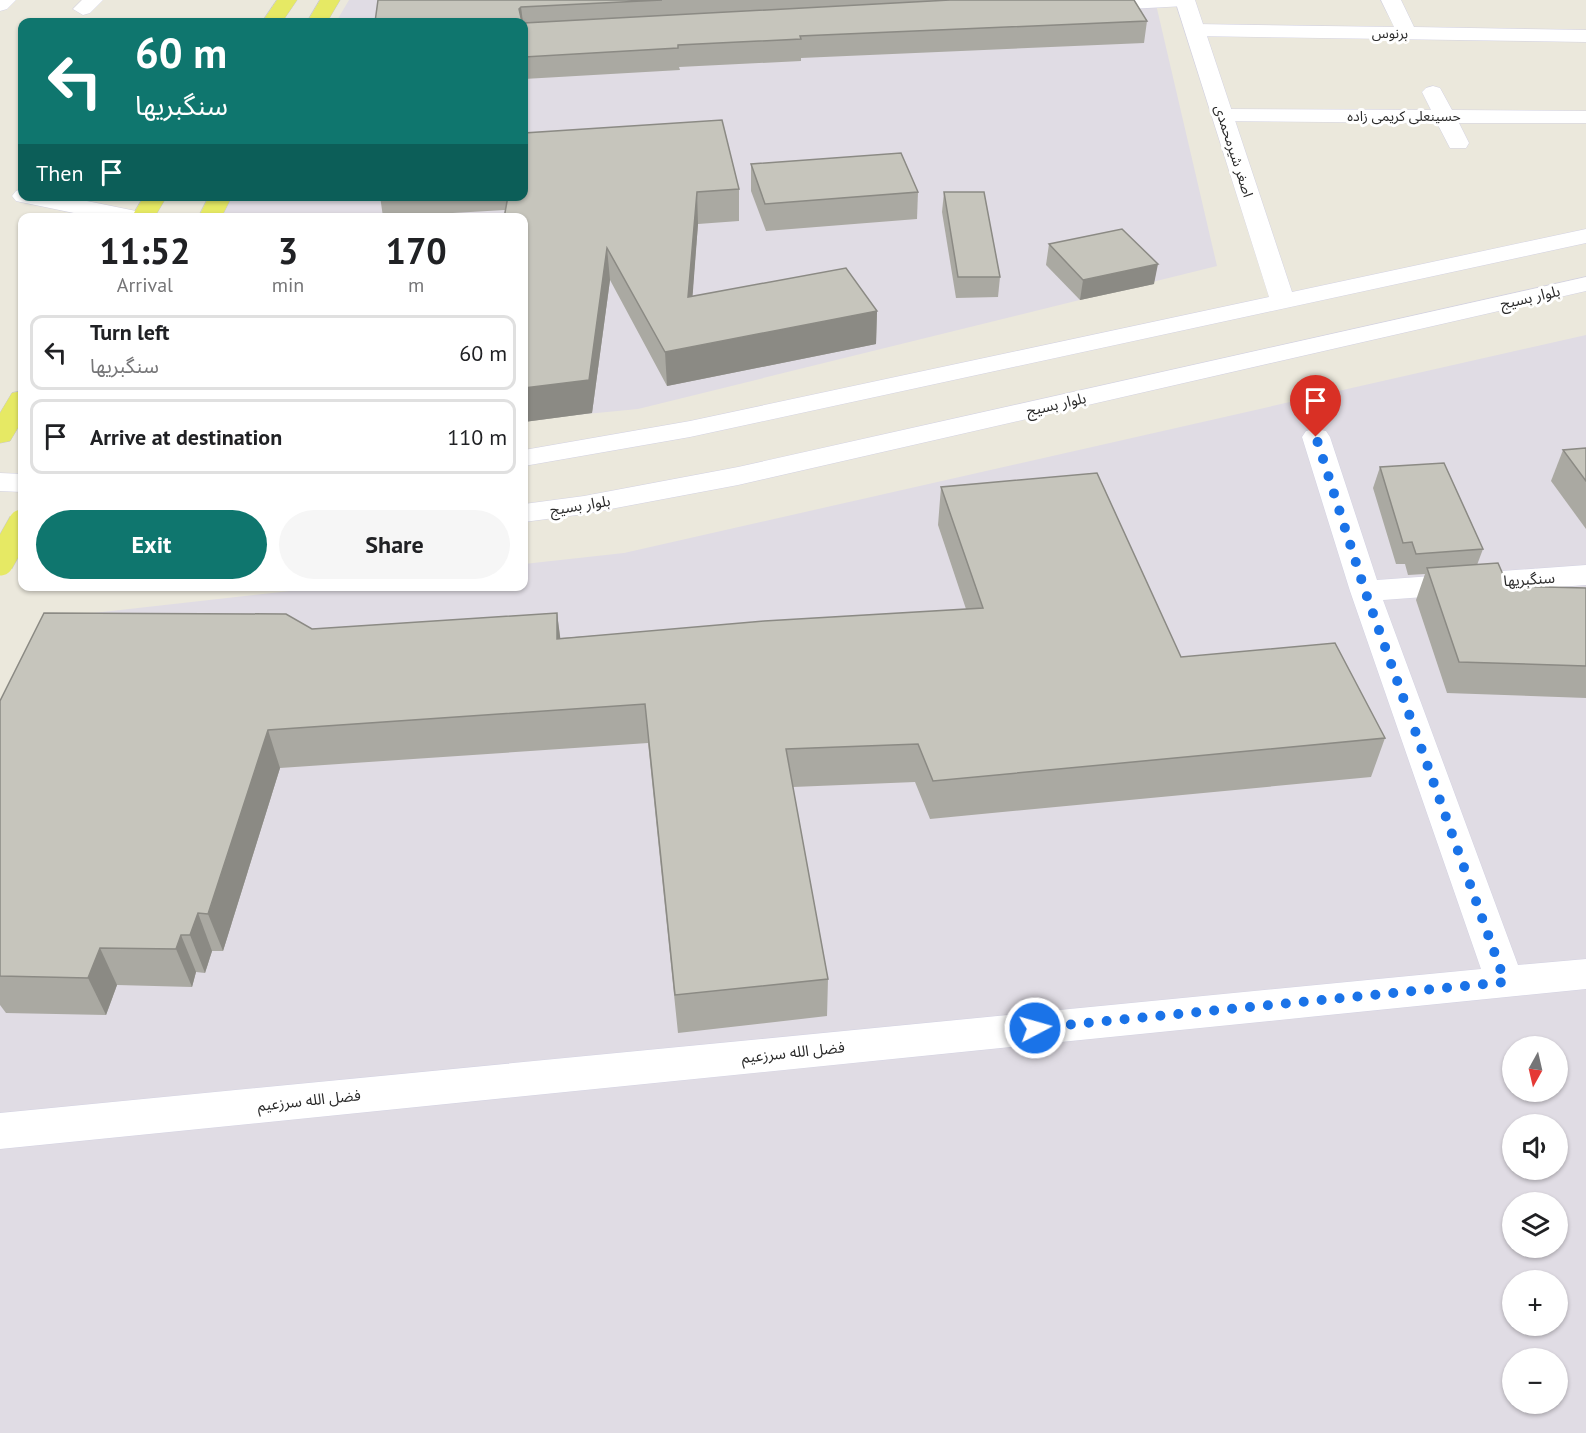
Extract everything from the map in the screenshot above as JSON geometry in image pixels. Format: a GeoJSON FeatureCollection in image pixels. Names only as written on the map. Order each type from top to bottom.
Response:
{"type":"FeatureCollection","features":[{"type":"Feature","properties":{"kind":"main road"},"geometry":{"type":"LineString","coordinates":[[275,18],[287,0]]}},
{"type":"Feature","properties":{"kind":"main road"},"geometry":{"type":"LineString","coordinates":[[319,18],[330,0]]}},
{"type":"Feature","properties":{"kind":"main road"},"geometry":{"type":"LineString","coordinates":[[0,435],[18,406]]}},
{"type":"Feature","properties":{"kind":"main road"},"geometry":{"type":"LineString","coordinates":[[0,562],[18,530]]}},
{"type":"Feature","properties":{"kind":"street"},"geometry":{"type":"LineString","coordinates":[[0,5],[6,0]]}},
{"type":"Feature","properties":{"kind":"street"},"geometry":{"type":"LineString","coordinates":[[1067,7],[1185,0]]}},
{"type":"Feature","properties":{"kind":"street","name":"اصغر شیرمحمدی"},"geometry":{"type":"LineString","coordinates":[[1185,0],[1283,301]]}},
{"type":"Feature","properties":{"kind":"street"},"geometry":{"type":"LineString","coordinates":[[1391,0],[1407,33]]}},
{"type":"Feature","properties":{"kind":"street","name":"برنوس"},"geometry":{"type":"LineString","coordinates":[[1195,30],[1586,36]]}},
{"type":"Feature","properties":{"kind":"street"},"geometry":{"type":"LineString","coordinates":[[1359,32],[1368,54]]}},
{"type":"Feature","properties":{"kind":"street"},"geometry":{"type":"LineString","coordinates":[[1433,92],[1458,143]]}},
{"type":"Feature","properties":{"kind":"street","name":"حسینعلی کریمی زاده"},"geometry":{"type":"LineString","coordinates":[[1222,115],[1586,117]]}},
{"type":"Feature","properties":{"kind":"street"},"geometry":{"type":"LineString","coordinates":[[0,192],[18,195]]}},
{"type":"Feature","properties":{"kind":"street"},"geometry":{"type":"LineString","coordinates":[[49,201],[110,213]]}},
{"type":"Feature","properties":{"kind":"street"},"geometry":{"type":"LineString","coordinates":[[528,457],[690,429],[1586,236]]}},
{"type":"Feature","properties":{"kind":"street","name":"بلوار بسیج"},"geometry":{"type":"LineString","coordinates":[[528,512],[584,505],[738,476],[1586,284]]}},
{"type":"Feature","properties":{"kind":"street"},"geometry":{"type":"LineString","coordinates":[[1316,437],[1365,591],[1505,982]]}},
{"type":"Feature","properties":{"kind":"street"},"geometry":{"type":"LineString","coordinates":[[0,482],[18,483]]}},
{"type":"Feature","properties":{"kind":"street"},"geometry":{"type":"LineString","coordinates":[[0,545],[18,547]]}},
{"type":"Feature","properties":{"kind":"street","name":"سنگبریها"},"geometry":{"type":"LineString","coordinates":[[1365,591],[1586,575]]}},
{"type":"Feature","properties":{"kind":"street","name":"فضل الله سرزعیم"},"geometry":{"type":"LineString","coordinates":[[0,1131],[1586,974]]}},
{"type":"Feature","properties":{"kind":"shaded area"},"geometry":{"type":"Polygon","coordinates":[[[349,0],[1155,0],[1217,266],[638,409],[528,420],[528,213],[222,213],[230,201],[528,201],[528,18],[338,18],[349,0]]]}},
{"type":"Feature","properties":{"kind":"shaded area"},"geometry":{"type":"Polygon","coordinates":[[[1586,335],[1586,1433],[0,1433],[0,712],[49,618],[290,591],[528,591],[528,564],[624,553],[1586,335]]]}},
{"type":"Feature","properties":{"kind":"building"},"geometry":{"type":"Polygon","coordinates":[[[378,0],[662,0],[521,7],[519,9],[521,18],[376,18],[378,0]]]}},
{"type":"Feature","properties":{"kind":"building"},"geometry":{"type":"Polygon","coordinates":[[[950,0],[1134,0],[1147,21],[800,36],[801,39],[678,45],[678,48],[528,57],[528,23],[950,0]]]}},
{"type":"Feature","properties":{"kind":"building"},"geometry":{"type":"Polygon","coordinates":[[[722,120],[739,189],[697,192],[688,297],[846,268],[877,311],[665,352],[607,248],[589,380],[528,388],[528,213],[505,213],[507,201],[528,201],[528,133],[722,120]]]}},
{"type":"Feature","properties":{"kind":"building"},"geometry":{"type":"Polygon","coordinates":[[[901,153],[918,192],[765,204],[751,164],[901,153]]]}},
{"type":"Feature","properties":{"kind":"building"},"geometry":{"type":"Polygon","coordinates":[[[944,192],[984,192],[1000,277],[958,277],[944,192]]]}},
{"type":"Feature","properties":{"kind":"building"},"geometry":{"type":"Polygon","coordinates":[[[1122,229],[1158,264],[1083,280],[1049,244],[1122,229]]]}},
{"type":"Feature","properties":{"kind":"building"},"geometry":{"type":"Polygon","coordinates":[[[1586,448],[1586,481],[1563,450],[1586,448]]]}},
{"type":"Feature","properties":{"kind":"building"},"geometry":{"type":"Polygon","coordinates":[[[1444,463],[1483,549],[1416,554],[1412,542],[1403,543],[1380,467],[1444,463]]]}},
{"type":"Feature","properties":{"kind":"building"},"geometry":{"type":"Polygon","coordinates":[[[1097,473],[1181,657],[1335,643],[1385,738],[933,781],[918,744],[786,749],[828,979],[675,995],[645,704],[268,730],[208,914],[198,913],[190,935],[181,935],[176,949],[100,948],[88,978],[0,976],[0,701],[44,613],[286,614],[312,629],[557,613],[557,639],[764,621],[983,608],[941,487],[1097,473]]]}},
{"type":"Feature","properties":{"kind":"building"},"geometry":{"type":"Polygon","coordinates":[[[1498,563],[1508,586],[1586,588],[1586,666],[1459,662],[1427,568],[1498,563]]]}},
{"type":"Feature","properties":{"kind":"route"},"geometry":{"type":"LineString","coordinates":[[1035,1028],[1505,982],[1365,591],[1316,437]]}}]}
